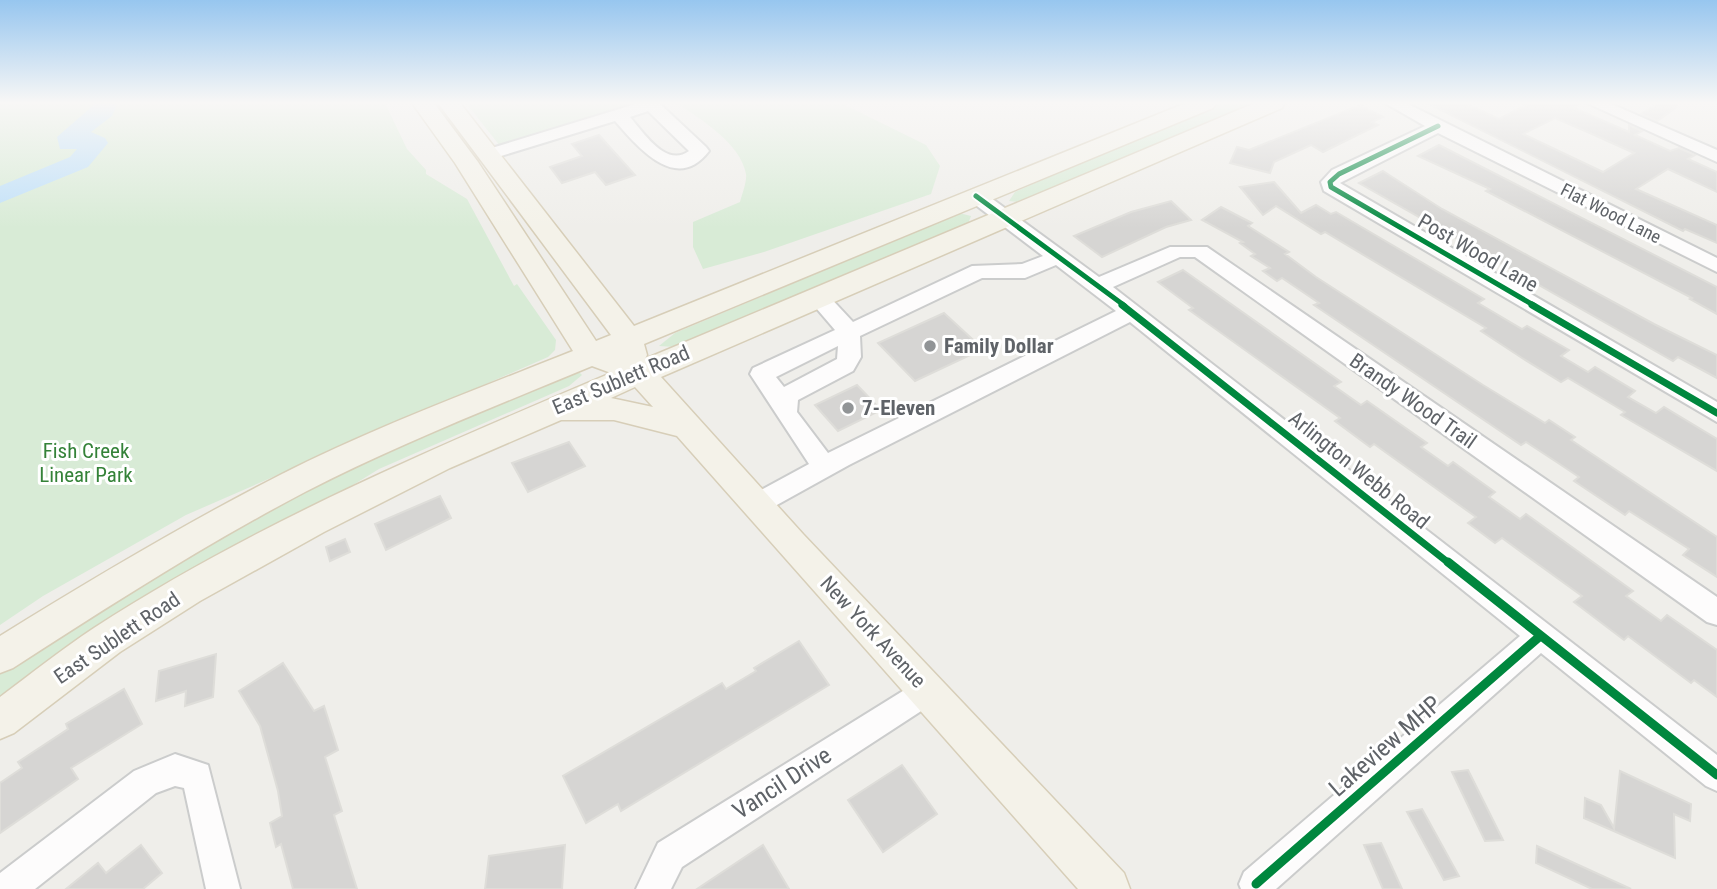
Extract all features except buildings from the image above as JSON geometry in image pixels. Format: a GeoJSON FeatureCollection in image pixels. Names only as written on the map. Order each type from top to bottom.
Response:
{"type":"FeatureCollection","features":[{"type":"Feature","properties":{"kind":"main road","name":"New York Avenue"},"geometry":{"type":"LineString","coordinates":[[464,144],[627,337],[639,373],[1108,889]]}},
{"type":"Feature","properties":{"kind":"main road","name":"New York Avenue"},"geometry":{"type":"LineString","coordinates":[[470,144],[590,354],[639,373]]}},
{"type":"Feature","properties":{"kind":"main road","name":"East Sublett Road"},"geometry":{"type":"LineString","coordinates":[[0,656],[151,561],[294,483],[415,427],[627,337],[1103,144]]}},
{"type":"Feature","properties":{"kind":"main road","name":"East Sublett Road"},"geometry":{"type":"LineString","coordinates":[[0,720],[106,641],[197,584],[322,516],[439,458],[1177,144]]}},
{"type":"Feature","properties":{"kind":"main road"},"geometry":{"type":"LineString","coordinates":[[599,301],[656,312],[713,304]]}},
{"type":"Feature","properties":{"kind":"main road"},"geometry":{"type":"LineString","coordinates":[[542,414],[614,408],[691,428]]}},
{"type":"Feature","properties":{"kind":"street"},"geometry":{"type":"LineString","coordinates":[[477,158],[522,144]]}},
{"type":"Feature","properties":{"kind":"street","name":"Post Wood Lane"},"geometry":{"type":"LineString","coordinates":[[1400,144],[1339,174],[1330,182],[1331,187],[1717,413]]}},
{"type":"Feature","properties":{"kind":"street","name":"Flat Wood Lane"},"geometry":{"type":"LineString","coordinates":[[1475,144],[1717,266]]}},
{"type":"Feature","properties":{"kind":"street"},"geometry":{"type":"LineString","coordinates":[[1689,144],[1717,157]]}},
{"type":"Feature","properties":{"kind":"street","name":"Arlington Webb Road"},"geometry":{"type":"LineString","coordinates":[[976,196],[1132,312],[1539,637],[1717,775]]}},
{"type":"Feature","properties":{"kind":"street","name":"Brandy Wood Trail"},"geometry":{"type":"LineString","coordinates":[[1097,286],[1177,251],[1200,251],[1717,613]]}},
{"type":"Feature","properties":{"kind":"street"},"geometry":{"type":"LineString","coordinates":[[784,403],[761,374],[979,271],[1025,271],[1058,257]]}},
{"type":"Feature","properties":{"kind":"street"},"geometry":{"type":"LineString","coordinates":[[818,297],[849,331],[850,358],[845,365],[786,396],[784,403],[785,413],[824,466]]}},
{"type":"Feature","properties":{"kind":"street"},"geometry":{"type":"LineString","coordinates":[[757,504],[824,466],[1132,312]]}},
{"type":"Feature","properties":{"kind":"street","name":"Lakeview MHP"},"geometry":{"type":"LineString","coordinates":[[1256,884],[1539,637]]}},
{"type":"Feature","properties":{"kind":"street","name":"Vancil Drive"},"geometry":{"type":"LineString","coordinates":[[653,889],[670,855],[927,690]]}},
{"type":"Feature","properties":{"kind":"street"},"geometry":{"type":"LineString","coordinates":[[7,889],[145,782],[176,770],[197,776],[223,889]]}},
{"type":"Feature","properties":{"kind":"green space","name":"Fish Creek Linear Park"},"geometry":{"type":"Polygon","coordinates":[[[0,144],[405,144],[426,170],[426,174],[467,199],[514,286],[517,284],[556,340],[555,350],[548,357],[186,515],[43,596],[0,625],[0,144]]]}},
{"type":"Feature","properties":{"kind":"green space"},"geometry":{"type":"Polygon","coordinates":[[[730,144],[925,144],[940,166],[931,194],[764,252],[703,269],[693,247],[693,222],[740,202],[746,174],[730,144]]]}},
{"type":"Feature","properties":{"kind":"green space"},"geometry":{"type":"Polygon","coordinates":[[[1123,144],[1161,144],[1018,202],[1009,201],[1015,192],[1123,144]]]}},
{"type":"Feature","properties":{"kind":"green space"},"geometry":{"type":"Polygon","coordinates":[[[959,213],[971,216],[968,224],[675,347],[659,346],[675,333],[959,213]]]}},
{"type":"Feature","properties":{"kind":"green space"},"geometry":{"type":"Polygon","coordinates":[[[578,371],[582,375],[569,386],[379,469],[0,702],[0,664],[344,467],[578,371]]]}},
{"type":"Feature","properties":{"kind":"waterway"},"geometry":{"type":"LineString","coordinates":[[0,195],[79,162],[95,144]]}},
{"type":"Feature","properties":{"kind":"cycle path"},"geometry":{"type":"LineString","coordinates":[[1400,144],[1339,174],[1330,182],[1331,187],[1717,413]]}},
{"type":"Feature","properties":{"kind":"cycle path"},"geometry":{"type":"LineString","coordinates":[[976,196],[1132,312],[1717,775]]}},
{"type":"Feature","properties":{"kind":"cycle path"},"geometry":{"type":"LineString","coordinates":[[1256,884],[1539,637]]}},
{"type":"Feature","properties":{"kind":"place","name":"Family Dollar"},"geometry":{"type":"Point","coordinates":[930,346]}},
{"type":"Feature","properties":{"kind":"place","name":"7-Eleven"},"geometry":{"type":"Point","coordinates":[848,408]}}]}
